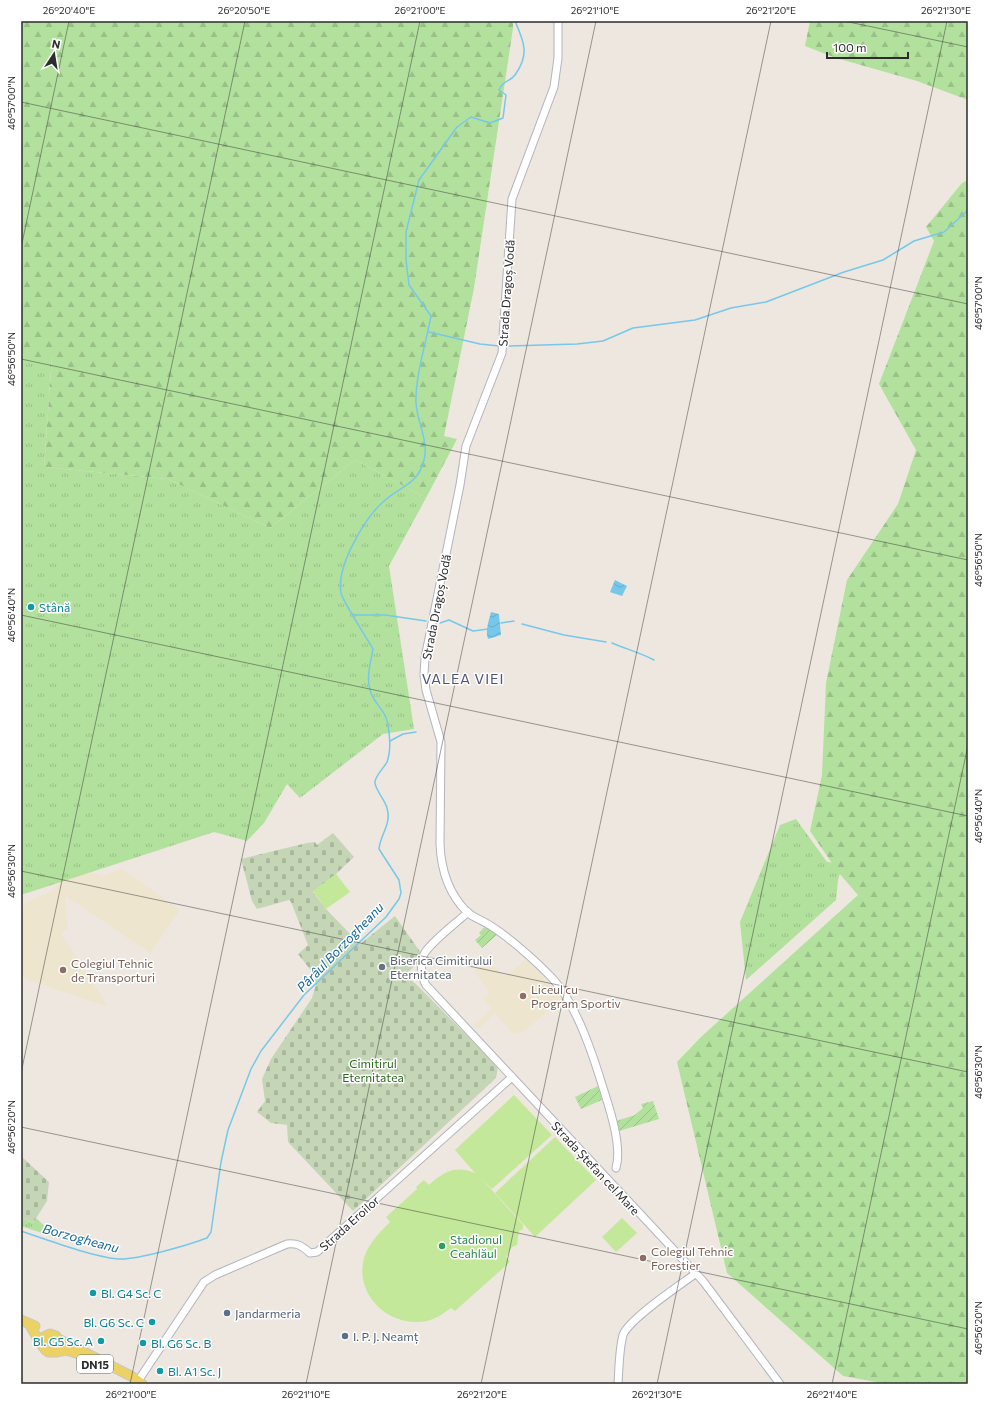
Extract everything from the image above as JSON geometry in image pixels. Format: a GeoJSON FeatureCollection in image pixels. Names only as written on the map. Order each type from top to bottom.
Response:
{"type":"FeatureCollection","features":[{"type":"Feature","properties":{"kind":"main road","name":"DN15"},"geometry":{"type":"LineString","coordinates":[[25,1322],[56,1336],[60,1340],[137,1383]]}},
{"type":"Feature","properties":{"kind":"main road","name":"DN15"},"geometry":{"type":"LineString","coordinates":[[25,1322],[42,1344],[43,1348],[48,1352],[62,1350],[72,1351],[137,1383]]}},
{"type":"Feature","properties":{"kind":"main road"},"geometry":{"type":"LineString","coordinates":[[42,1344],[44,1338],[50,1334]]}},
{"type":"Feature","properties":{"kind":"main road"},"geometry":{"type":"LineString","coordinates":[[56,1352],[60,1346],[60,1340]]}},
{"type":"Feature","properties":{"kind":"street","name":"Strada Dragoș Vodă"},"geometry":{"type":"LineString","coordinates":[[558,21],[558,58],[554,87],[512,198],[502,353],[466,446],[460,486],[425,658],[424,675],[426,690],[441,742],[441,865],[444,877],[450,889],[468,912],[491,926],[527,956],[553,979],[564,995],[584,1033],[608,1102],[619,1158],[616,1168]]}},
{"type":"Feature","properties":{"kind":"street","name":"Strada Ștefan cel Mare"},"geometry":{"type":"LineString","coordinates":[[468,912],[424,952],[421,968],[422,979],[695,1274],[723,1308],[780,1384]]}},
{"type":"Feature","properties":{"kind":"street","name":"Strada Eroilor"},"geometry":{"type":"LineString","coordinates":[[137,1383],[204,1282],[215,1275],[287,1244],[302,1245],[310,1253],[316,1252],[512,1077]]}},
{"type":"Feature","properties":{"kind":"street"},"geometry":{"type":"LineString","coordinates":[[618,1384],[623,1339],[626,1330],[658,1302],[695,1274]]}},
{"type":"Feature","properties":{"kind":"shaded area"},"geometry":{"type":"Polygon","coordinates":[[[80,869],[103,876],[122,869],[180,910],[150,953],[67,897],[65,899],[68,928],[61,933],[107,1005],[105,1006],[21,977],[21,905],[52,891],[70,872],[80,869]]]}},
{"type":"Feature","properties":{"kind":"shaded area","name":"Liceul cu Program Sportiv"},"geometry":{"type":"Polygon","coordinates":[[[488,960],[505,977],[524,961],[530,960],[562,1000],[523,1032],[512,1033],[495,1013],[478,1029],[474,1025],[492,1009],[483,999],[490,993],[474,971],[488,960]]]}},
{"type":"Feature","properties":{"kind":"green space"},"geometry":{"type":"Polygon","coordinates":[[[21,21],[513,21],[474,288],[444,436],[457,439],[426,498],[355,460],[270,528],[168,479],[44,467],[52,357],[21,358],[21,21]]]}},
{"type":"Feature","properties":{"kind":"green space"},"geometry":{"type":"Polygon","coordinates":[[[810,21],[968,21],[968,100],[917,81],[836,58],[805,46],[810,21]]]}},
{"type":"Feature","properties":{"kind":"green space"},"geometry":{"type":"Polygon","coordinates":[[[968,180],[968,1384],[887,1384],[843,1376],[727,1273],[677,1062],[701,1037],[858,895],[838,872],[810,831],[822,775],[826,683],[847,580],[898,504],[916,450],[879,384],[934,241],[926,227],[962,183],[968,180]]]}},
{"type":"Feature","properties":{"kind":"green space"},"geometry":{"type":"Polygon","coordinates":[[[21,340],[52,356],[44,467],[168,479],[270,528],[355,460],[426,498],[389,566],[414,729],[383,734],[300,798],[287,784],[264,823],[247,841],[214,832],[21,895],[21,340]]]}},
{"type":"Feature","properties":{"kind":"green space"},"geometry":{"type":"Polygon","coordinates":[[[796,819],[827,862],[842,863],[838,880],[836,900],[746,980],[740,922],[780,825],[796,819]]]}},
{"type":"Feature","properties":{"kind":"green space","name":"Cimitirul Eternitatea"},"geometry":{"type":"Polygon","coordinates":[[[333,833],[354,857],[336,874],[313,892],[326,909],[360,944],[395,916],[421,953],[421,960],[405,975],[418,986],[498,1067],[496,1078],[353,1211],[288,1142],[287,1125],[271,1123],[257,1112],[265,1101],[262,1079],[271,1059],[312,998],[316,985],[313,973],[298,954],[308,945],[291,902],[289,900],[257,909],[252,901],[241,859],[307,843],[315,842],[317,845],[333,833]]]}},
{"type":"Feature","properties":{"kind":"green space"},"geometry":{"type":"Polygon","coordinates":[[[336,874],[350,892],[326,909],[313,891],[336,874]]]}},
{"type":"Feature","properties":{"kind":"green space"},"geometry":{"type":"Polygon","coordinates":[[[486,925],[498,934],[482,948],[475,940],[481,935],[479,933],[486,925]]]}},
{"type":"Feature","properties":{"kind":"green space"},"geometry":{"type":"Polygon","coordinates":[[[598,1086],[602,1100],[581,1109],[575,1097],[598,1086]]]}},
{"type":"Feature","properties":{"kind":"green space","name":"Stadionul Ceahlăul"},"geometry":{"type":"Polygon","coordinates":[[[514,1095],[552,1135],[492,1189],[482,1179],[523,1225],[523,1229],[519,1231],[517,1245],[512,1247],[506,1257],[510,1262],[455,1311],[451,1308],[440,1316],[430,1320],[414,1322],[401,1320],[390,1315],[371,1299],[363,1276],[363,1263],[367,1251],[377,1236],[390,1222],[386,1217],[417,1189],[416,1187],[424,1180],[429,1185],[440,1176],[450,1171],[462,1170],[475,1173],[455,1150],[514,1095]]]}},
{"type":"Feature","properties":{"kind":"green space"},"geometry":{"type":"Polygon","coordinates":[[[653,1101],[659,1119],[619,1131],[616,1121],[635,1115],[643,1108],[641,1104],[653,1101]]]}},
{"type":"Feature","properties":{"kind":"green space"},"geometry":{"type":"Polygon","coordinates":[[[555,1137],[596,1180],[535,1237],[495,1193],[555,1137]]]}},
{"type":"Feature","properties":{"kind":"green space"},"geometry":{"type":"Polygon","coordinates":[[[21,1156],[49,1182],[47,1201],[33,1223],[21,1217],[21,1156]]]}},
{"type":"Feature","properties":{"kind":"green space"},"geometry":{"type":"Polygon","coordinates":[[[21,1217],[33,1223],[36,1218],[57,1238],[21,1226],[21,1217]]]}},
{"type":"Feature","properties":{"kind":"green space"},"geometry":{"type":"Polygon","coordinates":[[[622,1218],[637,1233],[616,1252],[602,1237],[622,1218]]]}},
{"type":"Feature","properties":{"kind":"water"},"geometry":{"type":"Polygon","coordinates":[[[615,580],[627,586],[622,596],[610,592],[615,580]]]}},
{"type":"Feature","properties":{"kind":"water"},"geometry":{"type":"Polygon","coordinates":[[[491,612],[499,614],[501,635],[488,639],[487,629],[491,612]]]}},
{"type":"Feature","properties":{"kind":"waterway","name":"Pârâul Borzogheanu"},"geometry":{"type":"LineString","coordinates":[[21,1231],[82,1251],[118,1259],[150,1255],[207,1238],[211,1232],[221,1162],[228,1130],[251,1069],[261,1051],[304,995],[386,917],[399,899],[401,893],[399,880],[379,849],[387,824],[388,814],[386,805],[375,781],[388,758],[390,744],[387,722],[385,715],[374,699],[369,687],[369,668],[373,649],[343,598],[341,593],[341,582],[347,557],[360,531],[383,502],[413,480],[421,468],[424,460],[425,446],[417,410],[416,393],[419,371],[431,316],[409,285],[406,260],[406,232],[419,180],[457,127],[471,117],[490,123],[503,118],[506,95],[499,90],[502,84],[511,79],[520,68],[524,54],[523,42],[515,21]]}},
{"type":"Feature","properties":{"kind":"waterway"},"geometry":{"type":"LineString","coordinates":[[509,346],[577,344],[603,341],[633,328],[695,320],[731,308],[766,302],[844,272],[883,260],[914,241],[944,232],[968,210]]}},
{"type":"Feature","properties":{"kind":"waterway"},"geometry":{"type":"LineString","coordinates":[[429,332],[480,344],[499,346]]}},
{"type":"Feature","properties":{"kind":"waterway"},"geometry":{"type":"LineString","coordinates":[[354,615],[385,615],[426,621]]}},
{"type":"Feature","properties":{"kind":"waterway"},"geometry":{"type":"LineString","coordinates":[[440,623],[449,620],[473,631],[488,629]]}},
{"type":"Feature","properties":{"kind":"waterway"},"geometry":{"type":"LineString","coordinates":[[501,623],[514,621]]}},
{"type":"Feature","properties":{"kind":"waterway"},"geometry":{"type":"LineString","coordinates":[[522,624],[564,635],[606,642]]}},
{"type":"Feature","properties":{"kind":"waterway"},"geometry":{"type":"LineString","coordinates":[[612,643],[654,660]]}},
{"type":"Feature","properties":{"kind":"waterway"},"geometry":{"type":"LineString","coordinates":[[390,741],[403,734],[416,732]]}},
{"type":"Feature","properties":{"kind":"place","name":"Stână"},"geometry":{"type":"Point","coordinates":[31,607]}},
{"type":"Feature","properties":{"kind":"place","name":"Biserica Cimitirului Eternitatea"},"geometry":{"type":"Point","coordinates":[382,967]}},
{"type":"Feature","properties":{"kind":"place","name":"Colegiul Tehnic de Transporturi"},"geometry":{"type":"Point","coordinates":[63,970]}},
{"type":"Feature","properties":{"kind":"place","name":"Liceul cu Program Sportiv"},"geometry":{"type":"Point","coordinates":[523,996]}},
{"type":"Feature","properties":{"kind":"place","name":"Stadionul Ceahlăul"},"geometry":{"type":"Point","coordinates":[442,1246]}},
{"type":"Feature","properties":{"kind":"place","name":"Colegiul Tehnic Forestier"},"geometry":{"type":"Point","coordinates":[643,1258]}},
{"type":"Feature","properties":{"kind":"place","name":"Bl. G4 Sc. C"},"geometry":{"type":"Point","coordinates":[93,1293]}},
{"type":"Feature","properties":{"kind":"place","name":"Jandarmeria"},"geometry":{"type":"Point","coordinates":[227,1313]}},
{"type":"Feature","properties":{"kind":"place","name":"Bl. G6 Sc. C"},"geometry":{"type":"Point","coordinates":[152,1322]}},
{"type":"Feature","properties":{"kind":"place","name":"I. P. J. Neamț"},"geometry":{"type":"Point","coordinates":[345,1336]}},
{"type":"Feature","properties":{"kind":"place","name":"Bl. G5 Sc. A"},"geometry":{"type":"Point","coordinates":[101,1341]}},
{"type":"Feature","properties":{"kind":"place","name":"Bl. G6 Sc. B"},"geometry":{"type":"Point","coordinates":[143,1343]}},
{"type":"Feature","properties":{"kind":"place","name":"Bl. A1 Sc. J"},"geometry":{"type":"Point","coordinates":[160,1371]}},
{"type":"Feature","properties":{"kind":"district","name":"VALEA VIEI"},"geometry":{"type":"Point","coordinates":[463,678]}},
{"type":"Feature","properties":{"kind":"water label","name":"Borzogheanu"},"geometry":{"type":"Point","coordinates":[81,1238]}}]}
